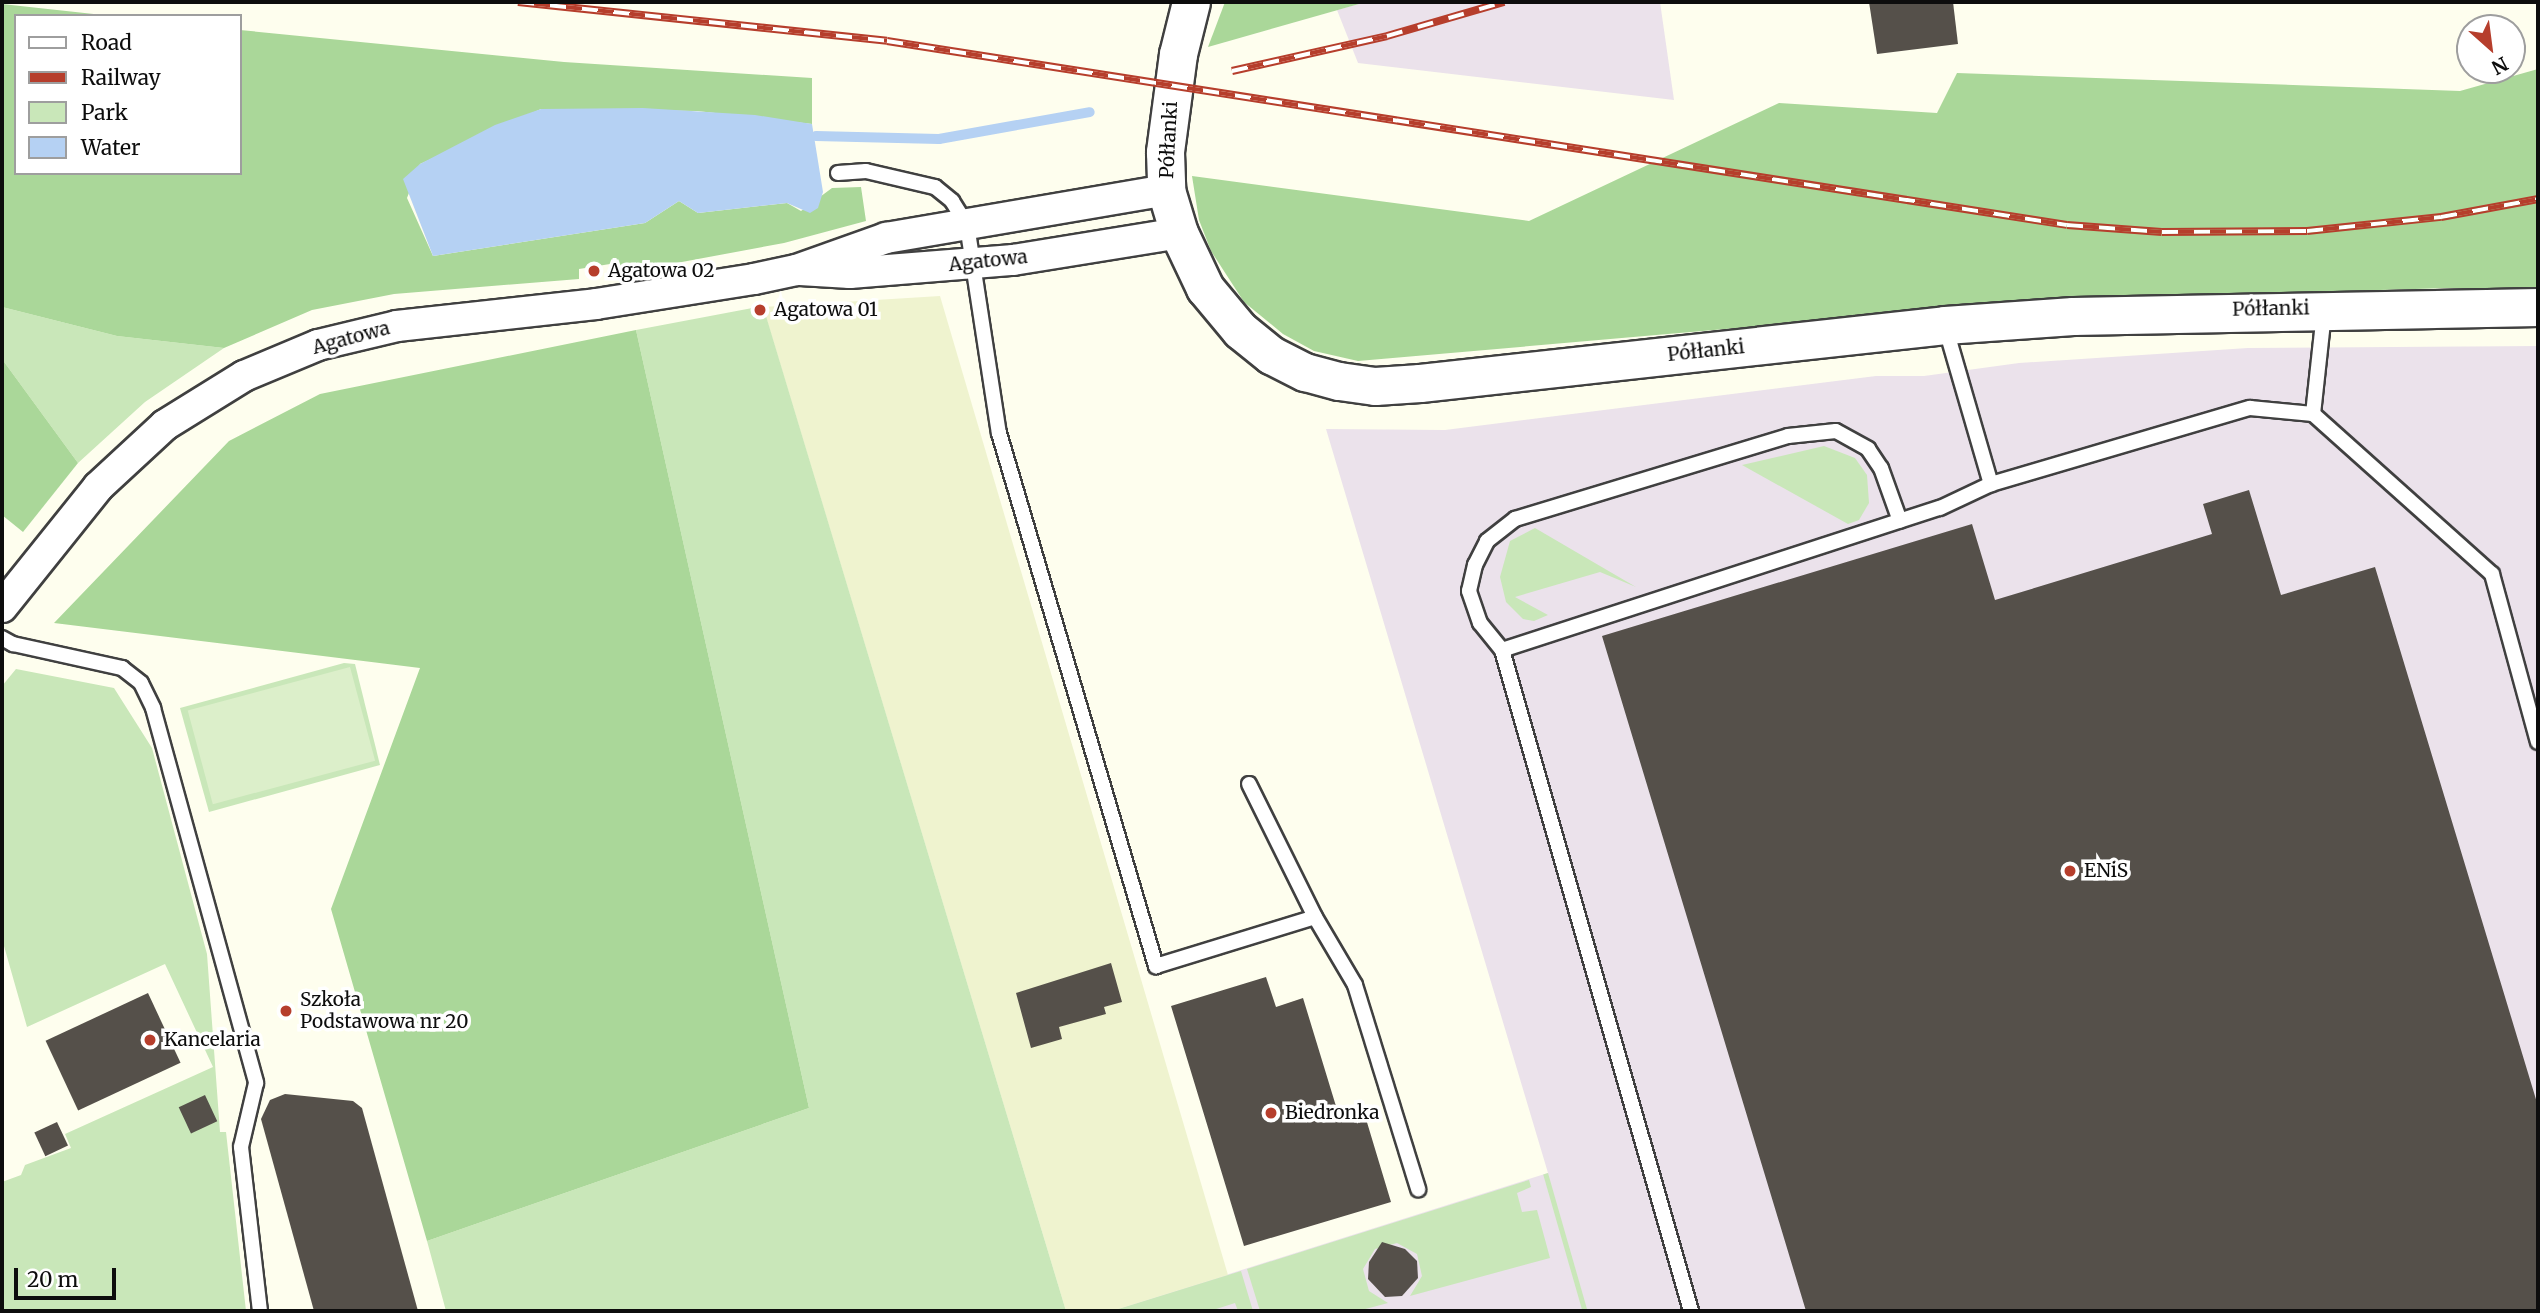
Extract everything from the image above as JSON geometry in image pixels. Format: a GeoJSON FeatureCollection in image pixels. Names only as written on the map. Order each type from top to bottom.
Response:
{"type":"FeatureCollection","features":[{"type":"Feature","properties":{"kind":"street","name":"Półłanki"},"geometry":{"type":"LineString","coordinates":[[1191,2],[1167,121],[1166,190],[1179,233],[1218,305],[1271,355],[1305,372],[1374,386],[1945,325],[2324,308],[2538,307]]}},
{"type":"Feature","properties":{"kind":"street","name":"Agatowa"},"geometry":{"type":"LineString","coordinates":[[2,607],[98,487],[165,425],[279,360],[330,342],[397,326],[596,304],[796,270],[886,238],[1166,190]]}},
{"type":"Feature","properties":{"kind":"street","name":"Agatowa"},"geometry":{"type":"LineString","coordinates":[[796,270],[850,273],[973,263],[1179,233]]}},
{"type":"Feature","properties":{"kind":"lane"},"geometry":{"type":"LineString","coordinates":[[838,173],[866,171],[935,187],[952,201],[967,225],[999,433],[1156,966],[1315,917]]}},
{"type":"Feature","properties":{"kind":"lane"},"geometry":{"type":"LineString","coordinates":[[2313,414],[2324,308]]}},
{"type":"Feature","properties":{"kind":"lane"},"geometry":{"type":"LineString","coordinates":[[1945,325],[1990,485]]}},
{"type":"Feature","properties":{"kind":"lane"},"geometry":{"type":"LineString","coordinates":[[1502,650],[1900,521],[1990,485],[2250,408],[2313,414],[2491,574],[2538,742]]}},
{"type":"Feature","properties":{"kind":"lane"},"geometry":{"type":"LineString","coordinates":[[1691,1311],[1502,650],[1480,622],[1469,592],[1475,565],[1487,541],[1515,519],[1788,436],[1836,431],[1868,449],[1881,468],[1900,521]]}},
{"type":"Feature","properties":{"kind":"lane"},"geometry":{"type":"LineString","coordinates":[[2,638],[122,668],[141,682],[153,708],[256,1083],[241,1147],[260,1311]]}},
{"type":"Feature","properties":{"kind":"lane"},"geometry":{"type":"LineString","coordinates":[[1249,784],[1315,917],[1355,985],[1418,1189]]}},
{"type":"Feature","properties":{"kind":"shaded area"},"geometry":{"type":"Polygon","coordinates":[[[1366,2],[1660,2],[1674,100],[1358,63],[1337,10],[1366,2]]]}},
{"type":"Feature","properties":{"kind":"shaded area"},"geometry":{"type":"Polygon","coordinates":[[[2538,346],[2538,1311],[1112,1311],[1548,1173],[1326,429],[1445,430],[1876,376],[1924,376],[2019,363],[2248,348],[2538,346]]]}},
{"type":"Feature","properties":{"kind":"green space"},"geometry":{"type":"Polygon","coordinates":[[[1225,2],[1366,2],[1208,47],[1225,2]]]}},
{"type":"Feature","properties":{"kind":"green space"},"geometry":{"type":"Polygon","coordinates":[[[2,4],[94,14],[14,14],[14,175],[242,175],[242,30],[564,62],[812,78],[812,124],[697,111],[541,109],[420,164],[407,198],[433,256],[645,223],[679,201],[698,213],[787,203],[801,211],[832,188],[861,187],[866,221],[784,243],[612,275],[610,264],[579,269],[579,279],[394,294],[312,310],[224,348],[117,336],[2,307],[2,4]]]}},
{"type":"Feature","properties":{"kind":"green space"},"geometry":{"type":"Polygon","coordinates":[[[2538,69],[2538,290],[2449,288],[2071,299],[1358,361],[1314,351],[1283,334],[1244,302],[1211,251],[1199,220],[1192,176],[1529,221],[1779,103],[1937,113],[1957,73],[2460,91],[2485,84],[2526,84],[2526,72],[2538,69]]]}},
{"type":"Feature","properties":{"kind":"green space"},"geometry":{"type":"Polygon","coordinates":[[[940,296],[1228,1275],[1112,1311],[1066,1311],[763,307],[940,296]]]}},
{"type":"Feature","properties":{"kind":"green space"},"geometry":{"type":"Polygon","coordinates":[[[763,306],[1066,1311],[446,1311],[427,1241],[809,1108],[636,330],[763,306]]]}},
{"type":"Feature","properties":{"kind":"green space"},"geometry":{"type":"Polygon","coordinates":[[[2,307],[117,336],[224,348],[145,402],[78,463],[2,359],[2,307]]]}},
{"type":"Feature","properties":{"kind":"green space"},"geometry":{"type":"Polygon","coordinates":[[[636,330],[809,1108],[427,1241],[331,909],[420,668],[54,623],[229,441],[320,394],[636,330]]]}},
{"type":"Feature","properties":{"kind":"green space"},"geometry":{"type":"Polygon","coordinates":[[[2,359],[78,463],[23,532],[2,515],[2,359]]]}},
{"type":"Feature","properties":{"kind":"green space"},"geometry":{"type":"Polygon","coordinates":[[[1824,446],[1855,458],[1867,475],[1869,503],[1859,520],[1848,524],[1742,465],[1824,446]]]}},
{"type":"Feature","properties":{"kind":"green space"},"geometry":{"type":"Polygon","coordinates":[[[1535,528],[1636,587],[1600,572],[1515,597],[1548,615],[1534,621],[1523,619],[1506,602],[1500,577],[1510,541],[1535,528]]]}},
{"type":"Feature","properties":{"kind":"green space"},"geometry":{"type":"Polygon","coordinates":[[[344,663],[355,664],[380,765],[209,812],[180,708],[344,663]]]}},
{"type":"Feature","properties":{"kind":"green space"},"geometry":{"type":"Polygon","coordinates":[[[350,667],[375,761],[213,804],[188,710],[350,667]]]}},
{"type":"Feature","properties":{"kind":"green space"},"geometry":{"type":"Polygon","coordinates":[[[16,669],[114,688],[152,748],[207,954],[220,1132],[226,1132],[246,1311],[2,1311],[2,1182],[21,1175],[25,1165],[71,1148],[65,1134],[213,1067],[165,964],[27,1027],[2,939],[2,686],[16,669]]]}},
{"type":"Feature","properties":{"kind":"green space"},"geometry":{"type":"Polygon","coordinates":[[[1548,1173],[1587,1310],[1582,1311],[1543,1174],[1548,1173]]]}},
{"type":"Feature","properties":{"kind":"green space"},"geometry":{"type":"Polygon","coordinates":[[[1529,1180],[1531,1187],[1517,1193],[1522,1212],[1537,1210],[1550,1258],[1410,1296],[1422,1276],[1417,1254],[1397,1243],[1375,1249],[1363,1269],[1369,1291],[1388,1303],[1358,1311],[1260,1311],[1247,1269],[1529,1180]]]}},
{"type":"Feature","properties":{"kind":"green space"},"geometry":{"type":"Polygon","coordinates":[[[1241,1271],[1253,1311],[1238,1311],[1235,1303],[1210,1311],[1112,1311],[1241,1271]]]}},
{"type":"Feature","properties":{"kind":"water"},"geometry":{"type":"Polygon","coordinates":[[[643,108],[755,115],[812,124],[823,192],[818,208],[810,213],[787,203],[698,213],[679,201],[645,223],[433,256],[403,179],[420,164],[495,125],[541,109],[643,108]]]}},
{"type":"Feature","properties":{"kind":"building"},"geometry":{"type":"Polygon","coordinates":[[[1869,2],[1953,2],[1958,44],[1877,54],[1869,2]]]}},
{"type":"Feature","properties":{"kind":"building","name":"ENiS"},"geometry":{"type":"Polygon","coordinates":[[[2249,490],[2281,595],[2375,567],[2538,1106],[2538,1311],[1806,1311],[1602,636],[1972,524],[1995,600],[2212,534],[2203,504],[2249,490]]]}},
{"type":"Feature","properties":{"kind":"building"},"geometry":{"type":"Polygon","coordinates":[[[1111,963],[1122,1002],[1104,1007],[1106,1014],[1059,1027],[1062,1039],[1031,1048],[1016,993],[1111,963]]]}},
{"type":"Feature","properties":{"kind":"building","name":"Biedronka"},"geometry":{"type":"Polygon","coordinates":[[[1266,977],[1276,1007],[1303,998],[1339,1116],[1363,1109],[1391,1202],[1244,1246],[1171,1006],[1266,977]]]}},
{"type":"Feature","properties":{"kind":"building"},"geometry":{"type":"Polygon","coordinates":[[[148,993],[181,1063],[78,1111],[46,1041],[148,993]]]}},
{"type":"Feature","properties":{"kind":"building"},"geometry":{"type":"Polygon","coordinates":[[[285,1094],[353,1101],[362,1108],[418,1311],[314,1311],[261,1119],[270,1100],[285,1094]]]}},
{"type":"Feature","properties":{"kind":"building"},"geometry":{"type":"Polygon","coordinates":[[[205,1095],[217,1121],[191,1134],[179,1107],[205,1095]]]}},
{"type":"Feature","properties":{"kind":"building"},"geometry":{"type":"Polygon","coordinates":[[[57,1122],[68,1146],[45,1156],[34,1133],[57,1122]]]}},
{"type":"Feature","properties":{"kind":"building"},"geometry":{"type":"Polygon","coordinates":[[[1382,1242],[1405,1249],[1417,1261],[1418,1278],[1402,1296],[1385,1297],[1368,1279],[1369,1262],[1382,1242]]]}},
{"type":"Feature","properties":{"kind":"waterway"},"geometry":{"type":"LineString","coordinates":[[816,136],[939,139],[1090,112]]}},
{"type":"Feature","properties":{"kind":"railway"},"geometry":{"type":"LineString","coordinates":[[518,2],[887,41],[2067,225],[2162,232],[2307,231],[2441,217],[2538,199]]}},
{"type":"Feature","properties":{"kind":"railway"},"geometry":{"type":"LineString","coordinates":[[1232,71],[1387,36],[1504,2]]}},
{"type":"Feature","properties":{"kind":"place","name":"Agatowa 02"},"geometry":{"type":"Point","coordinates":[594,271]}},
{"type":"Feature","properties":{"kind":"place","name":"Agatowa 01"},"geometry":{"type":"Point","coordinates":[760,310]}},
{"type":"Feature","properties":{"kind":"place","name":"ENiS"},"geometry":{"type":"Point","coordinates":[2070,871]}},
{"type":"Feature","properties":{"kind":"place","name":"Szkoła Podstawowa nr 20"},"geometry":{"type":"Point","coordinates":[286,1011]}},
{"type":"Feature","properties":{"kind":"place","name":"Kancelaria"},"geometry":{"type":"Point","coordinates":[150,1040]}},
{"type":"Feature","properties":{"kind":"place","name":"Biedronka"},"geometry":{"type":"Point","coordinates":[1271,1113]}}]}
